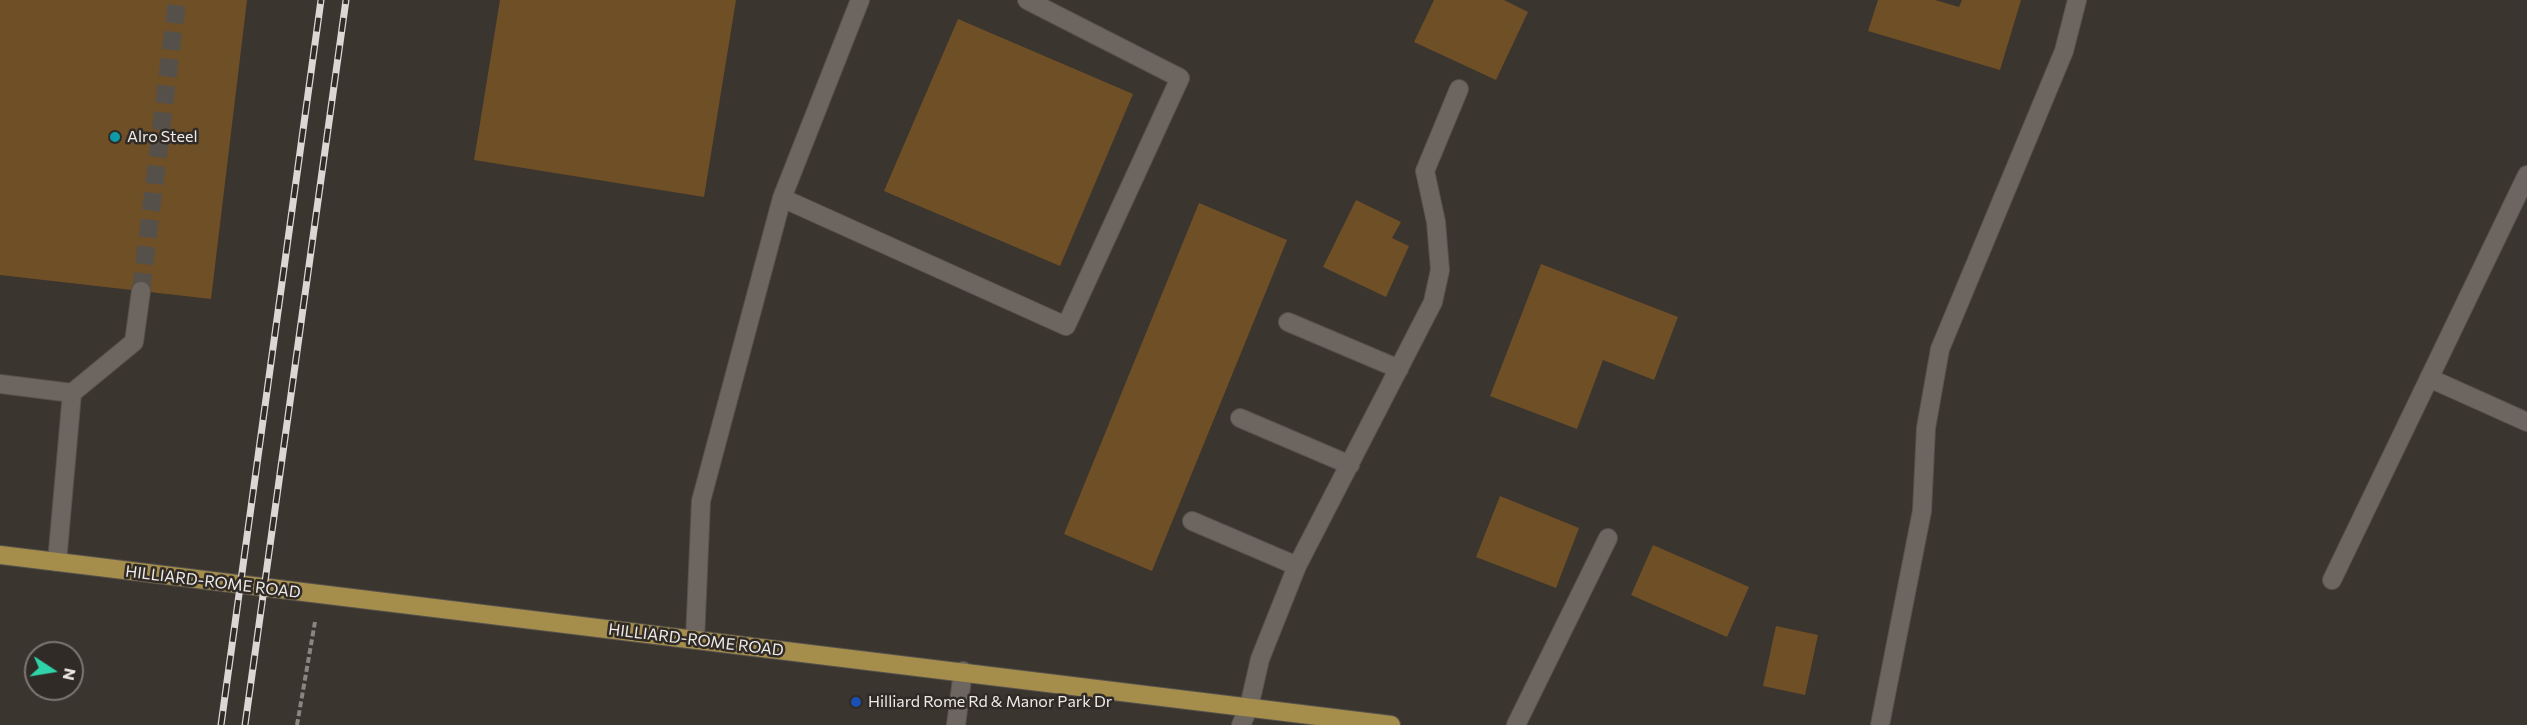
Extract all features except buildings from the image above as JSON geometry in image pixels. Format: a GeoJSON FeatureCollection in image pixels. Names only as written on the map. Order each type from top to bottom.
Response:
{"type":"FeatureCollection","features":[{"type":"Feature","properties":{"kind":"main road","name":"HILLIARD-ROME ROAD"},"geometry":{"type":"LineString","coordinates":[[0,555],[320,596],[963,671],[1391,725]]}},
{"type":"Feature","properties":{"kind":"street"},"geometry":{"type":"LineString","coordinates":[[695,640],[701,501],[782,198],[860,0]]}},
{"type":"Feature","properties":{"kind":"street"},"geometry":{"type":"LineString","coordinates":[[782,198],[1066,326],[1180,78],[1027,0]]}},
{"type":"Feature","properties":{"kind":"street"},"geometry":{"type":"LineString","coordinates":[[1880,725],[1922,511],[1926,429],[1940,349],[2064,51],[2077,0]]}},
{"type":"Feature","properties":{"kind":"street"},"geometry":{"type":"LineString","coordinates":[[1241,725],[1249,707],[1260,659],[1297,566],[1433,302],[1440,270],[1436,222],[1425,171],[1459,89]]}},
{"type":"Feature","properties":{"kind":"street"},"geometry":{"type":"LineString","coordinates":[[2332,580],[2527,175]]}},
{"type":"Feature","properties":{"kind":"street"},"geometry":{"type":"LineString","coordinates":[[57,562],[72,393],[134,342],[141,291]]}},
{"type":"Feature","properties":{"kind":"street"},"geometry":{"type":"LineString","coordinates":[[1288,322],[1399,369]]}},
{"type":"Feature","properties":{"kind":"street"},"geometry":{"type":"LineString","coordinates":[[2429,378],[2527,422]]}},
{"type":"Feature","properties":{"kind":"street"},"geometry":{"type":"LineString","coordinates":[[0,384],[72,393]]}},
{"type":"Feature","properties":{"kind":"street"},"geometry":{"type":"LineString","coordinates":[[1240,418],[1350,465]]}},
{"type":"Feature","properties":{"kind":"street"},"geometry":{"type":"LineString","coordinates":[[1192,521],[1297,566]]}},
{"type":"Feature","properties":{"kind":"street"},"geometry":{"type":"LineString","coordinates":[[1516,725],[1608,538]]}},
{"type":"Feature","properties":{"kind":"street"},"geometry":{"type":"LineString","coordinates":[[956,725],[963,671]]}},
{"type":"Feature","properties":{"kind":"path"},"geometry":{"type":"LineString","coordinates":[[297,725],[320,596]]}},
{"type":"Feature","properties":{"kind":"tunnel"},"geometry":{"type":"LineString","coordinates":[[141,291],[177,0]]}},
{"type":"Feature","properties":{"kind":"railway"},"geometry":{"type":"LineString","coordinates":[[221,725],[321,0]]}},
{"type":"Feature","properties":{"kind":"railway"},"geometry":{"type":"LineString","coordinates":[[245,725],[346,0]]}},
{"type":"Feature","properties":{"kind":"place","name":"Alro Steel"},"geometry":{"type":"Point","coordinates":[115,137]}},
{"type":"Feature","properties":{"kind":"place","name":"Hilliard Rome Rd & Manor Park Dr"},"geometry":{"type":"Point","coordinates":[856,702]}}]}
